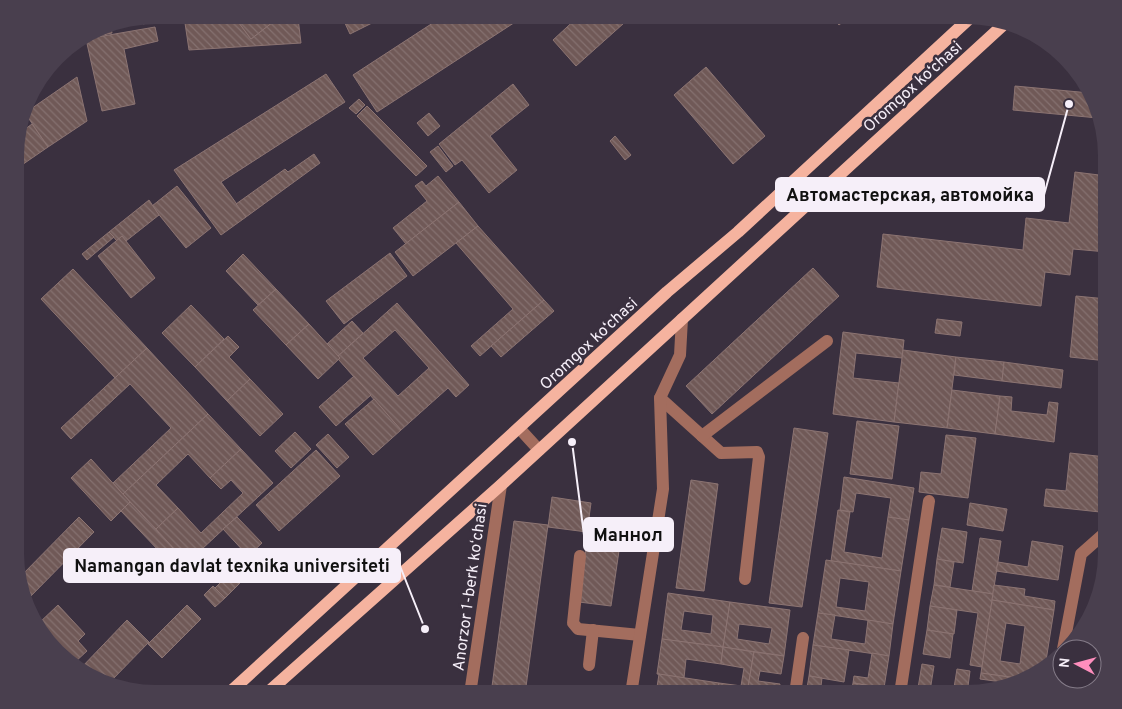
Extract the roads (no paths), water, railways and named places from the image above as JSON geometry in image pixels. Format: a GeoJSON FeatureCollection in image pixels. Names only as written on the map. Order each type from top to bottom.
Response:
{"type":"FeatureCollection","features":[{"type":"Feature","properties":{"kind":"main road","name":"Oromgox ko‘chasi"},"geometry":{"type":"LineString","coordinates":[[238,685],[667,292],[738,232],[964,24]]}},
{"type":"Feature","properties":{"kind":"main road","name":"Oromgox ko‘chasi"},"geometry":{"type":"LineString","coordinates":[[276,685],[501,485],[1000,28]]}},
{"type":"Feature","properties":{"kind":"street"},"geometry":{"type":"LineString","coordinates":[[632,685],[663,489],[660,398],[680,355],[682,319]]}},
{"type":"Feature","properties":{"kind":"street"},"geometry":{"type":"LineString","coordinates":[[702,436],[827,341]]}},
{"type":"Feature","properties":{"kind":"street"},"geometry":{"type":"LineString","coordinates":[[660,398],[721,453],[757,452],[759,457],[745,579]]}},
{"type":"Feature","properties":{"kind":"street"},"geometry":{"type":"LineString","coordinates":[[519,428],[539,450]]}},
{"type":"Feature","properties":{"kind":"street","name":"Anorzor 1-berk koʻchasi"},"geometry":{"type":"LineString","coordinates":[[471,685],[501,485]]}},
{"type":"Feature","properties":{"kind":"street"},"geometry":{"type":"LineString","coordinates":[[901,685],[929,501]]}},
{"type":"Feature","properties":{"kind":"street"},"geometry":{"type":"LineString","coordinates":[[1066,639],[1081,554],[1098,539]]}},
{"type":"Feature","properties":{"kind":"street"},"geometry":{"type":"LineString","coordinates":[[580,556],[573,623],[578,628],[640,636]]}},
{"type":"Feature","properties":{"kind":"street"},"geometry":{"type":"LineString","coordinates":[[589,666],[593,630]]}},
{"type":"Feature","properties":{"kind":"street"},"geometry":{"type":"LineString","coordinates":[[796,685],[803,638]]}},
{"type":"Feature","properties":{"kind":"place","name":"Автомастерская, автомойка"},"geometry":{"type":"Point","coordinates":[1069,104]}},
{"type":"Feature","properties":{"kind":"place","name":"Маннол"},"geometry":{"type":"Point","coordinates":[572,442]}},
{"type":"Feature","properties":{"kind":"place","name":"Namangan davlat texnika universiteti"},"geometry":{"type":"Point","coordinates":[425,629]}}]}
